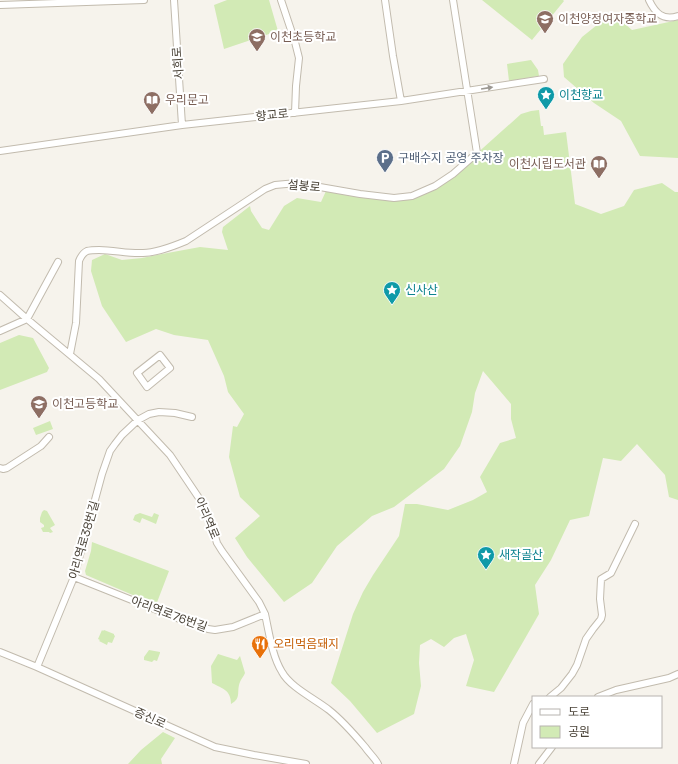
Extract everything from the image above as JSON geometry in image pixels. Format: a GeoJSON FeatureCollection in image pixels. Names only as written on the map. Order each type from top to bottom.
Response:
{"type":"FeatureCollection","features":[{"type":"Feature","properties":{"kind":"street"},"geometry":{"type":"LineString","coordinates":[[0,5],[144,0]]}},
{"type":"Feature","properties":{"kind":"street","name":"서희로"},"geometry":{"type":"LineString","coordinates":[[174,0],[182,125]]}},
{"type":"Feature","properties":{"kind":"street"},"geometry":{"type":"LineString","coordinates":[[281,0],[299,58],[295,113]]}},
{"type":"Feature","properties":{"kind":"street"},"geometry":{"type":"LineString","coordinates":[[385,0],[401,101]]}},
{"type":"Feature","properties":{"kind":"street","name":"설봉로"},"geometry":{"type":"LineString","coordinates":[[70,354],[76,323],[79,261],[80,257],[90,250],[145,253],[172,247],[186,241],[265,189],[275,185],[297,184],[394,198],[412,196],[435,186],[453,174],[477,153],[466,91],[453,0]]}},
{"type":"Feature","properties":{"kind":"street"},"geometry":{"type":"LineString","coordinates":[[649,0],[654,10],[658,14],[667,18],[678,16]]}},
{"type":"Feature","properties":{"kind":"street","name":"향교로"},"geometry":{"type":"LineString","coordinates":[[0,151],[182,125],[401,101],[544,79]]}},
{"type":"Feature","properties":{"kind":"street"},"geometry":{"type":"LineString","coordinates":[[0,331],[27,319],[58,262]]}},
{"type":"Feature","properties":{"kind":"street","name":"아리역로"},"geometry":{"type":"LineString","coordinates":[[0,295],[99,379],[170,455],[198,496],[208,514],[217,543],[259,602],[265,614],[275,656],[284,676],[293,685],[338,718],[378,764]]}},
{"type":"Feature","properties":{"kind":"street"},"geometry":{"type":"LineString","coordinates":[[160,355],[170,368],[146,387],[136,373],[160,355]]}},
{"type":"Feature","properties":{"kind":"street"},"geometry":{"type":"LineString","coordinates":[[138,420],[148,414],[159,412],[176,412],[192,417]]}},
{"type":"Feature","properties":{"kind":"street","name":"아리역로38번길"},"geometry":{"type":"LineString","coordinates":[[36,667],[74,577],[110,451],[122,435],[138,420]]}},
{"type":"Feature","properties":{"kind":"street"},"geometry":{"type":"LineString","coordinates":[[0,468],[7,468],[41,446],[49,437]]}},
{"type":"Feature","properties":{"kind":"street"},"geometry":{"type":"LineString","coordinates":[[551,696],[561,688],[572,674],[577,665],[586,639],[601,619],[600,579],[611,573],[635,524]]}},
{"type":"Feature","properties":{"kind":"street","name":"아리역로76번길"},"geometry":{"type":"LineString","coordinates":[[74,577],[208,629],[215,630],[233,627],[265,614]]}},
{"type":"Feature","properties":{"kind":"street","name":"증신로"},"geometry":{"type":"LineString","coordinates":[[0,652],[215,747],[306,764]]}},
{"type":"Feature","properties":{"kind":"street"},"geometry":{"type":"LineString","coordinates":[[601,696],[616,690],[669,678],[678,674]]}},
{"type":"Feature","properties":{"kind":"street"},"geometry":{"type":"LineString","coordinates":[[514,764],[523,723],[532,706]]}},
{"type":"Feature","properties":{"kind":"street"},"geometry":{"type":"LineString","coordinates":[[539,764],[551,748]]}},
{"type":"Feature","properties":{"kind":"green space"},"geometry":{"type":"Polygon","coordinates":[[[227,0],[269,0],[278,31],[224,49],[214,5],[227,0]]]}},
{"type":"Feature","properties":{"kind":"green space"},"geometry":{"type":"Polygon","coordinates":[[[482,0],[563,0],[564,1],[532,40],[482,0]]]}},
{"type":"Feature","properties":{"kind":"green space"},"geometry":{"type":"Polygon","coordinates":[[[612,13],[632,30],[678,20],[678,158],[640,156],[621,121],[594,103],[564,77],[563,64],[582,37],[612,13]]]}},
{"type":"Feature","properties":{"kind":"green space"},"geometry":{"type":"Polygon","coordinates":[[[531,60],[538,70],[539,76],[509,81],[507,64],[531,60]]]}},
{"type":"Feature","properties":{"kind":"green space"},"geometry":{"type":"Polygon","coordinates":[[[539,110],[544,135],[566,132],[575,204],[601,214],[624,206],[634,190],[662,183],[675,192],[678,192],[678,500],[669,497],[665,475],[637,444],[621,461],[603,458],[589,516],[570,520],[551,560],[535,585],[539,614],[494,692],[466,686],[474,660],[466,634],[454,638],[444,647],[431,639],[420,645],[419,663],[421,686],[414,714],[377,733],[350,701],[331,683],[353,614],[373,575],[399,536],[405,504],[417,504],[448,510],[473,500],[487,492],[480,477],[500,443],[516,438],[511,419],[511,404],[483,371],[475,393],[472,412],[460,446],[444,469],[394,507],[372,516],[337,546],[312,583],[284,602],[247,557],[235,538],[260,516],[240,497],[229,457],[233,426],[237,427],[244,414],[228,392],[224,376],[208,340],[174,335],[156,329],[126,342],[102,306],[91,271],[92,260],[105,254],[122,260],[142,258],[200,247],[228,250],[222,232],[223,227],[250,206],[251,211],[262,228],[269,230],[284,206],[297,198],[321,202],[326,191],[399,195],[420,193],[454,174],[521,114],[539,110]]]}},
{"type":"Feature","properties":{"kind":"green space"},"geometry":{"type":"Polygon","coordinates":[[[19,335],[33,338],[49,368],[47,372],[0,390],[0,343],[19,335]]]}},
{"type":"Feature","properties":{"kind":"green space"},"geometry":{"type":"Polygon","coordinates":[[[50,421],[53,429],[36,435],[33,428],[50,421]]]}},
{"type":"Feature","properties":{"kind":"green space"},"geometry":{"type":"Polygon","coordinates":[[[44,510],[47,511],[55,525],[50,528],[53,532],[50,533],[43,532],[41,528],[44,527],[44,525],[40,522],[40,518],[44,510]]]}},
{"type":"Feature","properties":{"kind":"green space"},"geometry":{"type":"Polygon","coordinates":[[[140,513],[152,517],[154,513],[159,515],[156,524],[142,518],[140,523],[133,520],[135,515],[140,513]]]}},
{"type":"Feature","properties":{"kind":"green space"},"geometry":{"type":"Polygon","coordinates":[[[92,542],[169,571],[156,605],[86,575],[85,571],[92,542]]]}},
{"type":"Feature","properties":{"kind":"green space"},"geometry":{"type":"Polygon","coordinates":[[[102,630],[114,634],[115,636],[112,643],[108,642],[107,645],[99,641],[100,640],[98,639],[102,630]]]}},
{"type":"Feature","properties":{"kind":"green space"},"geometry":{"type":"Polygon","coordinates":[[[149,650],[160,652],[157,661],[154,660],[152,662],[144,660],[144,657],[149,650]]]}},
{"type":"Feature","properties":{"kind":"green space"},"geometry":{"type":"Polygon","coordinates":[[[218,654],[237,660],[240,656],[245,673],[240,682],[238,697],[231,704],[230,696],[226,690],[212,683],[211,666],[218,654]]]}},
{"type":"Feature","properties":{"kind":"green space"},"geometry":{"type":"Polygon","coordinates":[[[163,732],[175,738],[161,759],[162,764],[128,764],[141,750],[163,732]]]}},
{"type":"Feature","properties":{"kind":"place","name":"이천양정여자중학교"},"geometry":{"type":"Point","coordinates":[545,34]}},
{"type":"Feature","properties":{"kind":"place","name":"이천초등학교"},"geometry":{"type":"Point","coordinates":[257,52]}},
{"type":"Feature","properties":{"kind":"place","name":"이천향교"},"geometry":{"type":"Point","coordinates":[546,110]}},
{"type":"Feature","properties":{"kind":"place","name":"우리문고"},"geometry":{"type":"Point","coordinates":[152,115]}},
{"type":"Feature","properties":{"kind":"place","name":"구배수지 공영 주차장"},"geometry":{"type":"Point","coordinates":[385,173]}},
{"type":"Feature","properties":{"kind":"place","name":"이천시립도서관"},"geometry":{"type":"Point","coordinates":[599,179]}},
{"type":"Feature","properties":{"kind":"place","name":"신사산"},"geometry":{"type":"Point","coordinates":[392,305]}},
{"type":"Feature","properties":{"kind":"place","name":"이천고등학교"},"geometry":{"type":"Point","coordinates":[39,419]}},
{"type":"Feature","properties":{"kind":"place","name":"새작골산"},"geometry":{"type":"Point","coordinates":[486,570]}},
{"type":"Feature","properties":{"kind":"place","name":"오리먹음돼지"},"geometry":{"type":"Point","coordinates":[260,659]}}]}
